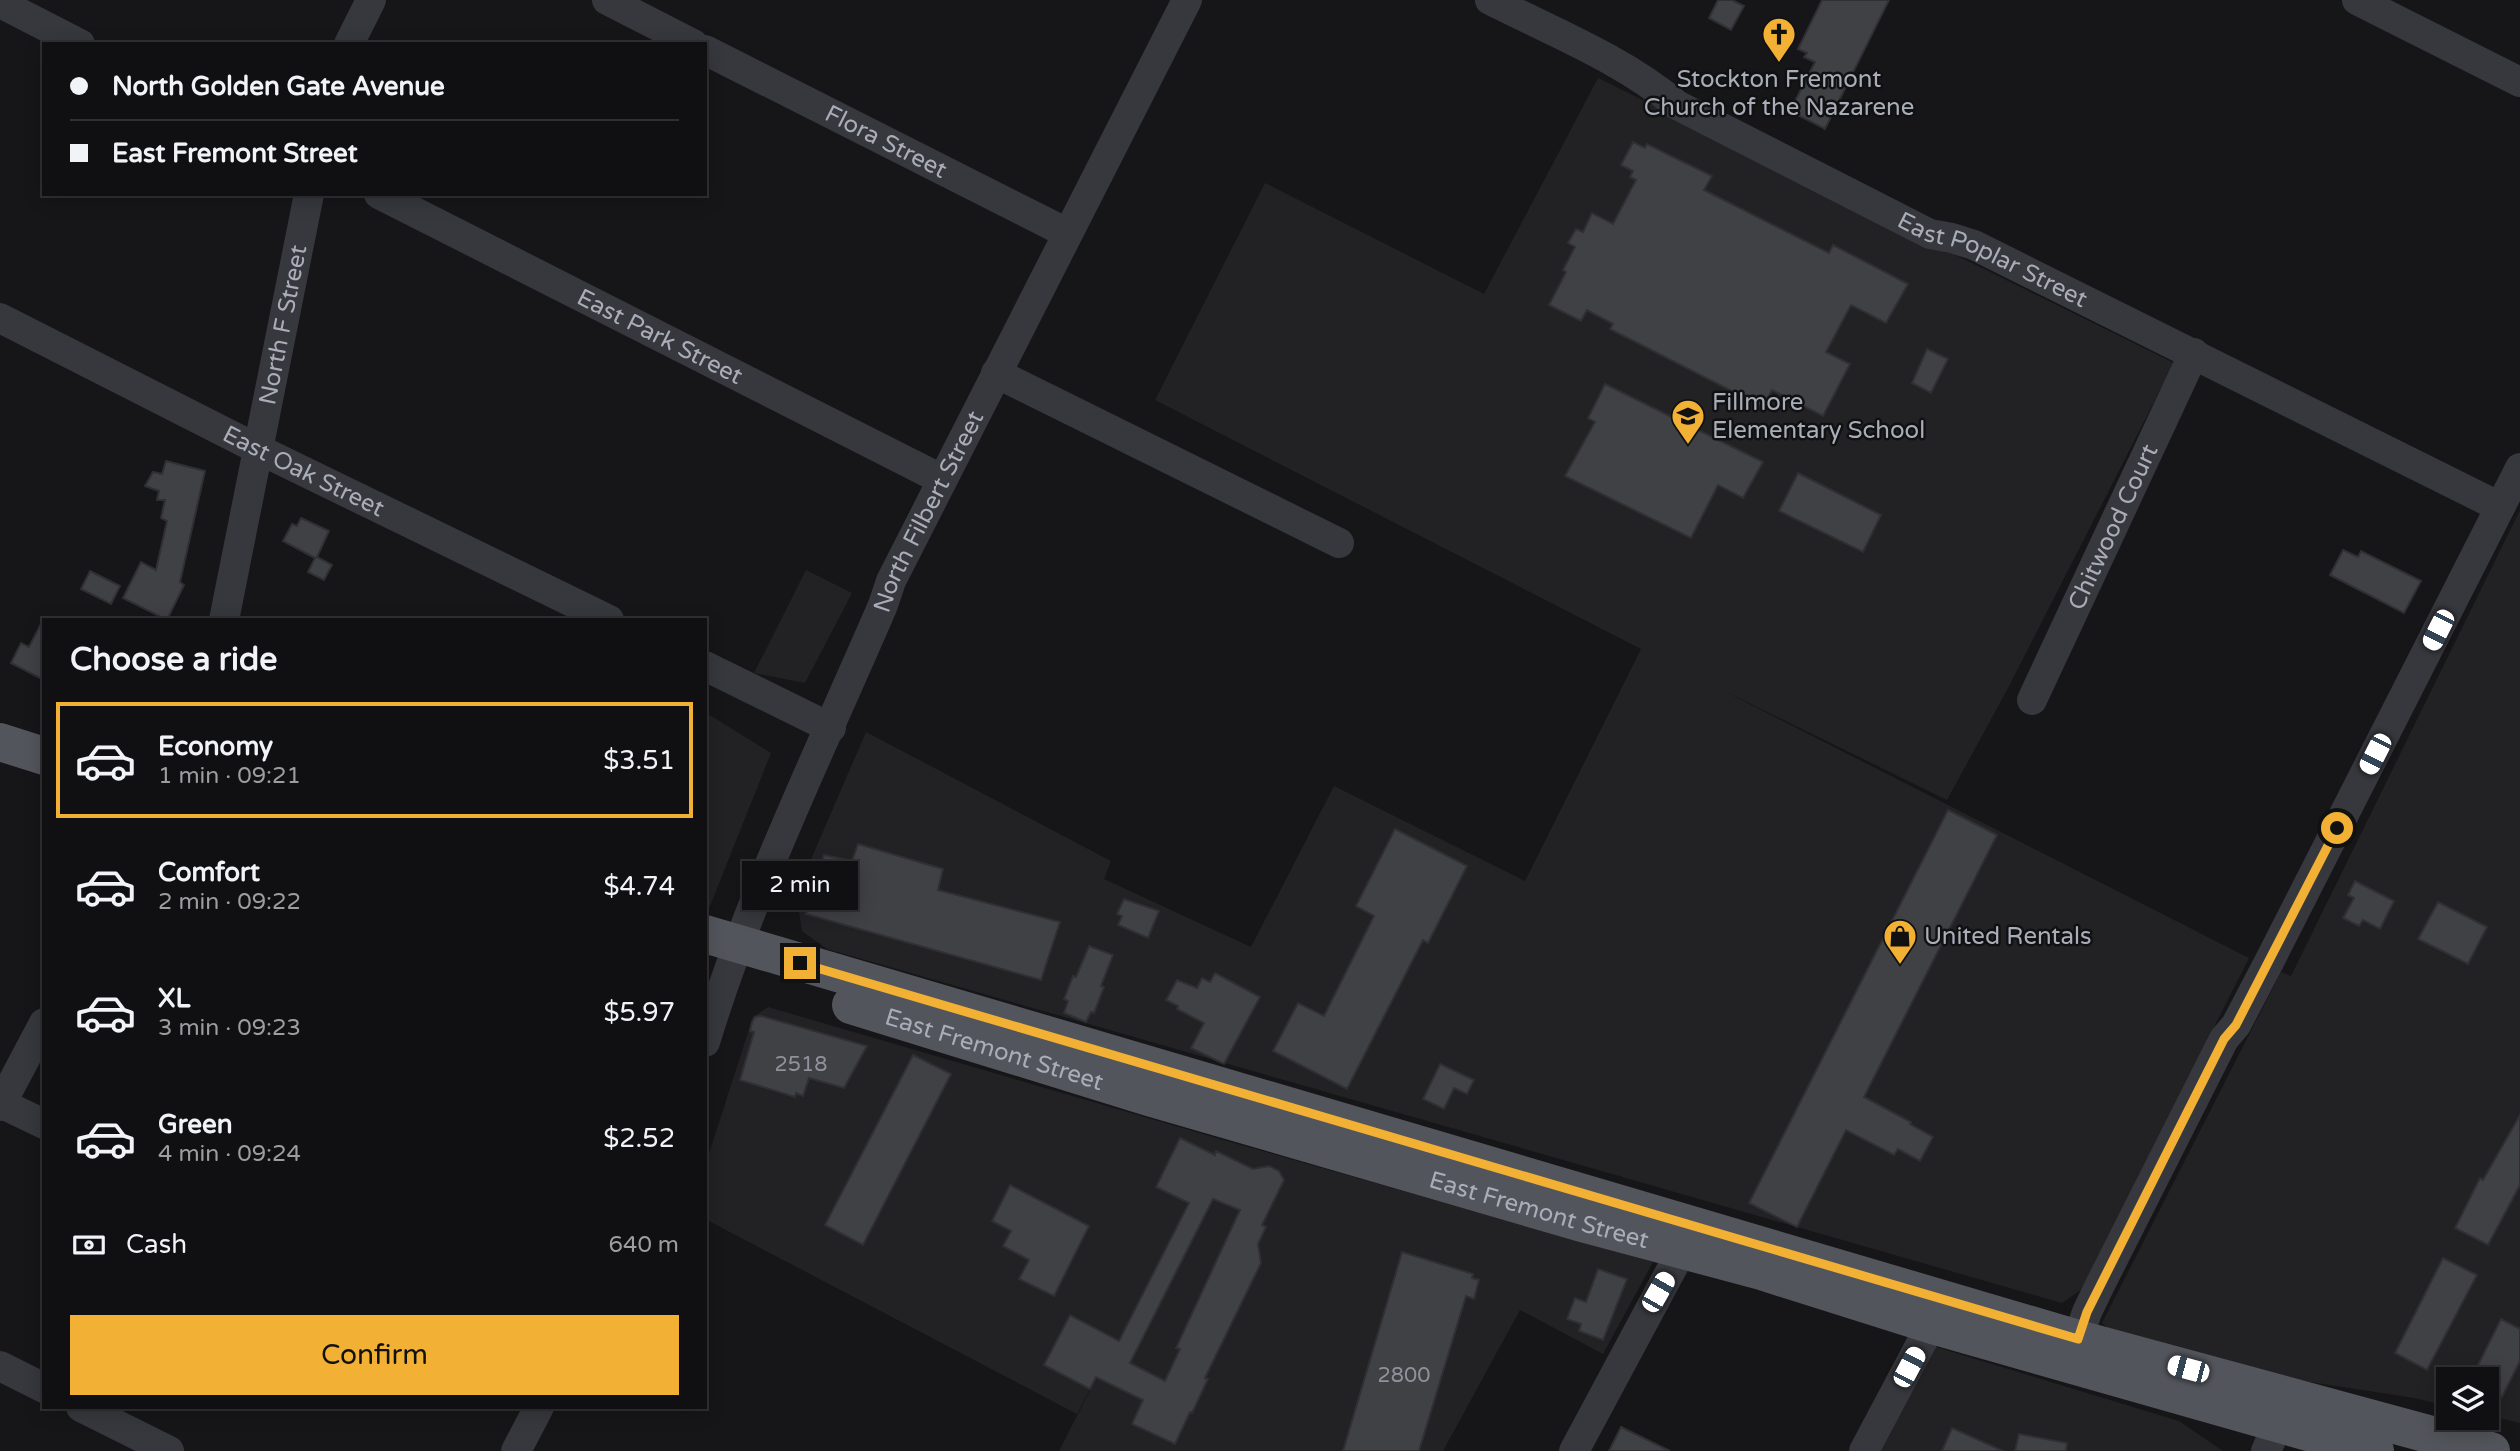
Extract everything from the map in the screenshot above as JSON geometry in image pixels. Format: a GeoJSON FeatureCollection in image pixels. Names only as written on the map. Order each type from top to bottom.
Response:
{"type":"FeatureCollection","features":[{"type":"Feature","properties":{"kind":"main road"},"geometry":{"type":"LineString","coordinates":[[0,716],[42,728]]}},
{"type":"Feature","properties":{"kind":"main road"},"geometry":{"type":"LineString","coordinates":[[0,742],[42,754]]}},
{"type":"Feature","properties":{"kind":"main road","name":"East Fremont Street"},"geometry":{"type":"LineString","coordinates":[[719,952],[1149,1097],[1689,1237],[1761,1271],[1939,1312],[2073,1351],[2491,1451]]}},
{"type":"Feature","properties":{"kind":"main road","name":"East Fremont Street"},"geometry":{"type":"LineString","coordinates":[[2073,1351],[2272,1438],[2375,1451]]}},
{"type":"Feature","properties":{"kind":"street"},"geometry":{"type":"LineString","coordinates":[[350,42],[371,0]]}},
{"type":"Feature","properties":{"kind":"street"},"geometry":{"type":"LineString","coordinates":[[607,0],[689,42]]}},
{"type":"Feature","properties":{"kind":"street","name":"North Filbert Street"},"geometry":{"type":"LineString","coordinates":[[707,1029],[719,952],[788,823],[891,581],[1187,0]]}},
{"type":"Feature","properties":{"kind":"street","name":"East Poplar Street"},"geometry":{"type":"LineString","coordinates":[[1490,0],[1624,67],[1652,84],[1677,105],[1930,234],[1974,245],[2500,507]]}},
{"type":"Feature","properties":{"kind":"street"},"geometry":{"type":"LineString","coordinates":[[2357,0],[2520,82]]}},
{"type":"Feature","properties":{"kind":"street"},"geometry":{"type":"LineString","coordinates":[[0,3],[76,42]]}},
{"type":"Feature","properties":{"kind":"street","name":"Flora Street"},"geometry":{"type":"LineString","coordinates":[[707,51],[1067,233]]}},
{"type":"Feature","properties":{"kind":"street","name":"North F Street"},"geometry":{"type":"LineString","coordinates":[[225,618],[309,196]]}},
{"type":"Feature","properties":{"kind":"street","name":"East Park Street"},"geometry":{"type":"LineString","coordinates":[[383,196],[942,480]]}},
{"type":"Feature","properties":{"kind":"street","name":"East Oak Street"},"geometry":{"type":"LineString","coordinates":[[0,318],[260,450],[605,618]]}},
{"type":"Feature","properties":{"kind":"street","name":"Chitwood Court"},"geometry":{"type":"LineString","coordinates":[[2032,700],[2194,353]]}},
{"type":"Feature","properties":{"kind":"street"},"geometry":{"type":"LineString","coordinates":[[996,373],[1339,543]]}},
{"type":"Feature","properties":{"kind":"street"},"geometry":{"type":"LineString","coordinates":[[2073,1351],[2091,1303],[2224,1039],[2236,1025],[2520,468]]}},
{"type":"Feature","properties":{"kind":"street"},"geometry":{"type":"LineString","coordinates":[[707,667],[831,727]]}},
{"type":"Feature","properties":{"kind":"street"},"geometry":{"type":"LineString","coordinates":[[42,1027],[0,1104],[42,1123]]}},
{"type":"Feature","properties":{"kind":"street"},"geometry":{"type":"LineString","coordinates":[[1574,1451],[1689,1237]]}},
{"type":"Feature","properties":{"kind":"street"},"geometry":{"type":"LineString","coordinates":[[1864,1451],[1939,1312]]}},
{"type":"Feature","properties":{"kind":"street"},"geometry":{"type":"LineString","coordinates":[[0,1366],[42,1387]]}},
{"type":"Feature","properties":{"kind":"street"},"geometry":{"type":"LineString","coordinates":[[85,1409],[169,1451]]}},
{"type":"Feature","properties":{"kind":"street"},"geometry":{"type":"LineString","coordinates":[[516,1451],[538,1409]]}},
{"type":"Feature","properties":{"kind":"shaded area"},"geometry":{"type":"Polygon","coordinates":[[[1598,78],[2174,363],[2007,690],[1947,800],[1714,686],[2249,958],[2082,1289],[2062,1303],[827,949],[802,931],[796,894],[866,732],[1111,861],[1104,879],[1251,947],[1334,786],[1525,881],[1641,649],[1155,400],[1265,183],[1484,294],[1598,78]]]}},
{"type":"Feature","properties":{"kind":"shaded area"},"geometry":{"type":"Polygon","coordinates":[[[2520,510],[2520,1423],[2499,1418],[2499,1367],[2436,1367],[2436,1403],[2201,1365],[2128,1345],[2102,1323],[2281,972],[2291,976],[2520,510]]]}},
{"type":"Feature","properties":{"kind":"shaded area"},"geometry":{"type":"Polygon","coordinates":[[[806,570],[852,593],[805,683],[754,673],[806,570]]]}},
{"type":"Feature","properties":{"kind":"shaded area"},"geometry":{"type":"Polygon","coordinates":[[[707,713],[771,753],[707,913],[707,713]]]}},
{"type":"Feature","properties":{"kind":"shaded area"},"geometry":{"type":"Polygon","coordinates":[[[768,1007],[1653,1262],[1603,1354],[1520,1310],[1443,1451],[1059,1451],[1105,1361],[1077,1414],[707,1220],[707,1160],[753,1017],[768,1007]]]}},
{"type":"Feature","properties":{"kind":"shaded area"},"geometry":{"type":"Polygon","coordinates":[[[1936,1347],[2179,1421],[2223,1451],[1881,1451],[1936,1347]]]}},
{"type":"Feature","properties":{"kind":"building"},"geometry":{"type":"Polygon","coordinates":[[[1718,0],[1732,0],[1744,6],[1731,30],[1709,18],[1718,0]]]}},
{"type":"Feature","properties":{"kind":"building"},"geometry":{"type":"Polygon","coordinates":[[[1822,0],[1889,0],[1825,129],[1790,111],[1815,62],[1804,57],[1807,53],[1798,49],[1822,0]]]}},
{"type":"Feature","properties":{"kind":"building"},"geometry":{"type":"Polygon","coordinates":[[[1633,142],[1645,148],[1647,144],[1712,176],[1704,190],[1829,253],[1833,245],[1908,284],[1886,323],[1851,305],[1826,352],[1850,364],[1823,416],[1772,390],[1763,407],[1610,329],[1613,324],[1587,310],[1581,321],[1549,305],[1575,247],[1568,243],[1576,229],[1583,232],[1592,213],[1613,224],[1636,180],[1630,177],[1633,171],[1621,165],[1633,142]]]}},
{"type":"Feature","properties":{"kind":"building"},"geometry":{"type":"Polygon","coordinates":[[[1927,349],[1948,359],[1931,393],[1912,383],[1927,349]]]}},
{"type":"Feature","properties":{"kind":"building"},"geometry":{"type":"Polygon","coordinates":[[[1605,384],[1763,462],[1743,498],[1718,485],[1691,538],[1565,476],[1595,422],[1588,418],[1605,384]]]}},
{"type":"Feature","properties":{"kind":"building"},"geometry":{"type":"Polygon","coordinates":[[[166,461],[205,471],[180,582],[184,585],[168,618],[123,598],[141,562],[156,570],[167,521],[161,518],[165,500],[157,500],[159,491],[145,486],[153,472],[162,474],[166,461]]]}},
{"type":"Feature","properties":{"kind":"building"},"geometry":{"type":"Polygon","coordinates":[[[1798,473],[1881,515],[1863,552],[1779,511],[1798,473]]]}},
{"type":"Feature","properties":{"kind":"building"},"geometry":{"type":"Polygon","coordinates":[[[301,518],[329,531],[317,557],[332,565],[324,580],[308,572],[315,558],[283,541],[292,524],[297,526],[301,518]]]}},
{"type":"Feature","properties":{"kind":"building"},"geometry":{"type":"Polygon","coordinates":[[[2343,550],[2358,557],[2361,551],[2421,581],[2404,613],[2330,575],[2343,550]]]}},
{"type":"Feature","properties":{"kind":"building"},"geometry":{"type":"Polygon","coordinates":[[[90,571],[120,586],[111,604],[81,589],[90,571]]]}},
{"type":"Feature","properties":{"kind":"building"},"geometry":{"type":"Polygon","coordinates":[[[42,622],[42,679],[11,663],[21,643],[29,647],[42,622]]]}},
{"type":"Feature","properties":{"kind":"building","name":"United Rentals"},"geometry":{"type":"Polygon","coordinates":[[[1948,810],[1997,835],[1864,1097],[1933,1137],[1920,1161],[1898,1149],[1894,1155],[1846,1130],[1797,1227],[1749,1203],[1948,810]]]}},
{"type":"Feature","properties":{"kind":"building"},"geometry":{"type":"Polygon","coordinates":[[[1395,829],[1467,866],[1428,943],[1423,940],[1347,1089],[1273,1051],[1298,1003],[1324,1016],[1374,916],[1356,906],[1395,829]]]}},
{"type":"Feature","properties":{"kind":"building"},"geometry":{"type":"Polygon","coordinates":[[[858,844],[943,869],[938,890],[1060,922],[1041,980],[806,914],[824,855],[852,861],[858,844]]]}},
{"type":"Feature","properties":{"kind":"building"},"geometry":{"type":"Polygon","coordinates":[[[2355,881],[2394,901],[2380,929],[2363,920],[2359,926],[2343,918],[2354,898],[2348,895],[2355,881]]]}},
{"type":"Feature","properties":{"kind":"building"},"geometry":{"type":"Polygon","coordinates":[[[1124,899],[1159,911],[1148,938],[1118,925],[1122,916],[1117,914],[1124,899]]]}},
{"type":"Feature","properties":{"kind":"building"},"geometry":{"type":"Polygon","coordinates":[[[2438,902],[2487,927],[2468,964],[2418,939],[2438,902]]]}},
{"type":"Feature","properties":{"kind":"building"},"geometry":{"type":"Polygon","coordinates":[[[1089,946],[1113,955],[1094,1013],[1091,1012],[1086,1022],[1064,1013],[1068,1001],[1064,999],[1089,946]]]}},
{"type":"Feature","properties":{"kind":"building"},"geometry":{"type":"Polygon","coordinates":[[[1215,973],[1260,997],[1224,1064],[1191,1048],[1204,1023],[1166,1000],[1177,980],[1197,988],[1202,978],[1210,982],[1215,973]]]}},
{"type":"Feature","properties":{"kind":"building"},"geometry":{"type":"Polygon","coordinates":[[[761,1016],[867,1046],[844,1088],[809,1078],[803,1096],[796,1093],[795,1097],[740,1080],[754,1032],[750,1031],[752,1022],[755,1017],[761,1016]]]}},
{"type":"Feature","properties":{"kind":"building"},"geometry":{"type":"Polygon","coordinates":[[[913,1055],[951,1074],[863,1245],[825,1225],[913,1055]]]}},
{"type":"Feature","properties":{"kind":"building"},"geometry":{"type":"Polygon","coordinates":[[[1440,1064],[1474,1080],[1467,1094],[1454,1088],[1444,1109],[1423,1099],[1440,1064]]]}},
{"type":"Feature","properties":{"kind":"building"},"geometry":{"type":"Polygon","coordinates":[[[2520,1115],[2520,1185],[2488,1245],[2455,1228],[2480,1178],[2483,1180],[2520,1115]]]}},
{"type":"Feature","properties":{"kind":"building"},"geometry":{"type":"Polygon","coordinates":[[[1180,1138],[1215,1155],[1216,1151],[1253,1169],[1269,1166],[1279,1171],[1284,1180],[1262,1225],[1266,1227],[1258,1244],[1261,1263],[1175,1444],[1132,1424],[1143,1400],[1096,1377],[1090,1389],[1044,1365],[1070,1315],[1119,1341],[1189,1203],[1156,1187],[1180,1138]],[[1213,1199],[1130,1363],[1165,1381],[1180,1349],[1176,1348],[1240,1210],[1213,1199]]]}},
{"type":"Feature","properties":{"kind":"building"},"geometry":{"type":"Polygon","coordinates":[[[1010,1185],[1089,1226],[1054,1296],[1019,1279],[1029,1260],[1003,1246],[1011,1231],[992,1221],[1010,1185]]]}},
{"type":"Feature","properties":{"kind":"building"},"geometry":{"type":"Polygon","coordinates":[[[1402,1252],[1473,1274],[1472,1278],[1479,1280],[1474,1299],[1466,1296],[1419,1451],[1343,1451],[1402,1252]]]}},
{"type":"Feature","properties":{"kind":"building"},"geometry":{"type":"Polygon","coordinates":[[[2443,1258],[2477,1275],[2427,1370],[2395,1353],[2443,1258]]]}},
{"type":"Feature","properties":{"kind":"building"},"geometry":{"type":"Polygon","coordinates":[[[1598,1269],[1627,1279],[1603,1340],[1579,1331],[1581,1324],[1567,1319],[1575,1298],[1586,1302],[1598,1269]]]}},
{"type":"Feature","properties":{"kind":"building"},"geometry":{"type":"Polygon","coordinates":[[[2501,1319],[2520,1329],[2520,1361],[2502,1397],[2499,1395],[2499,1367],[2477,1367],[2501,1319]]]}},
{"type":"Feature","properties":{"kind":"building"},"geometry":{"type":"Polygon","coordinates":[[[1621,1427],[1670,1451],[1609,1451],[1621,1427]]]}},
{"type":"Feature","properties":{"kind":"building"},"geometry":{"type":"Polygon","coordinates":[[[1952,1428],[2003,1451],[1942,1451],[1952,1428]]]}},
{"type":"Feature","properties":{"kind":"building"},"geometry":{"type":"Polygon","coordinates":[[[2019,1434],[2067,1443],[2066,1451],[2015,1451],[2019,1434]]]}},
{"type":"Feature","properties":{"kind":"place","name":"Stockton Fremont Church of the Nazarene"},"geometry":{"type":"Point","coordinates":[1779,64]}},
{"type":"Feature","properties":{"kind":"place","name":"Fillmore Elementary School"},"geometry":{"type":"Point","coordinates":[1688,446]}},
{"type":"Feature","properties":{"kind":"place","name":"United Rentals"},"geometry":{"type":"Point","coordinates":[1900,966]}},
{"type":"Feature","properties":{"kind":"route"},"geometry":{"type":"LineString","coordinates":[[800,963],[2078,1339],[2087,1312],[2224,1039],[2236,1025],[2337,828]]}}]}
